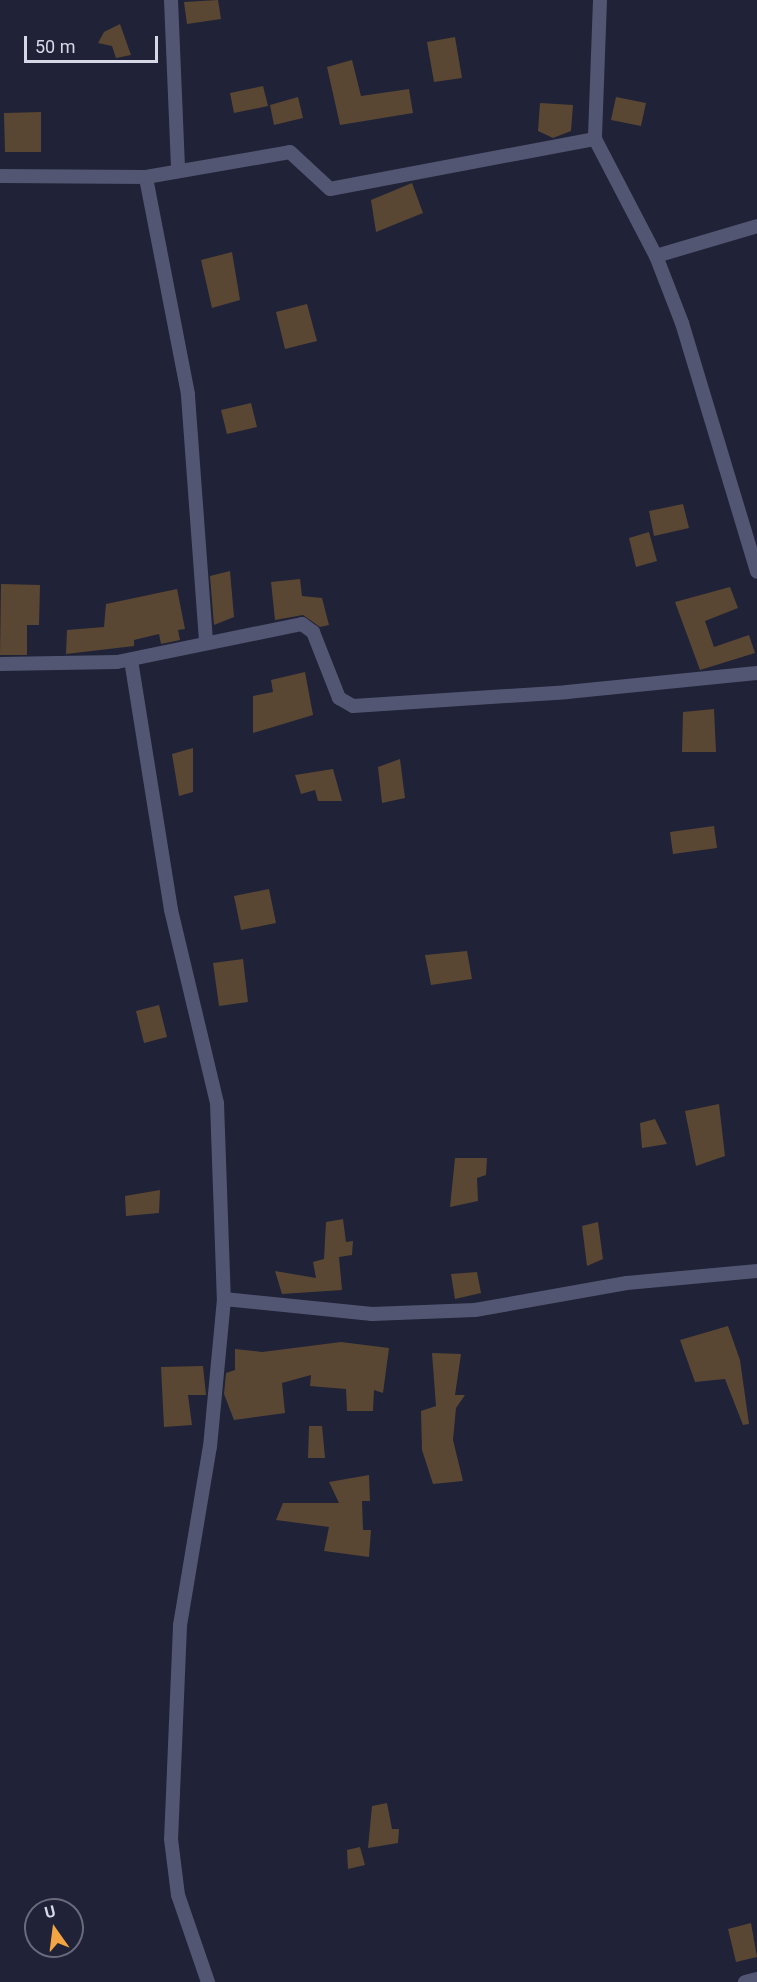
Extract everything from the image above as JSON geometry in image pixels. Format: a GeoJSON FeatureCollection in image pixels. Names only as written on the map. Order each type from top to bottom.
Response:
{"type":"FeatureCollection","features":[{"type":"Feature","properties":{"kind":"street"},"geometry":{"type":"LineString","coordinates":[[171,0],[178,168]]}},
{"type":"Feature","properties":{"kind":"street"},"geometry":{"type":"LineString","coordinates":[[600,0],[595,139],[656,256],[702,385],[757,572]]}},
{"type":"Feature","properties":{"kind":"street"},"geometry":{"type":"LineString","coordinates":[[0,176],[146,177],[178,168],[290,152],[330,189],[595,139]]}},
{"type":"Feature","properties":{"kind":"street"},"geometry":{"type":"LineString","coordinates":[[146,177],[188,394],[206,641]]}},
{"type":"Feature","properties":{"kind":"street"},"geometry":{"type":"LineString","coordinates":[[656,256],[757,226]]}},
{"type":"Feature","properties":{"kind":"street"},"geometry":{"type":"LineString","coordinates":[[0,664],[131,660],[206,641],[308,627],[339,698],[353,706],[567,692],[757,673]]}},
{"type":"Feature","properties":{"kind":"street"},"geometry":{"type":"LineString","coordinates":[[131,660],[171,910],[217,1103],[224,1299],[210,1446],[180,1626],[172,1772],[171,1839],[178,1895],[208,1982]]}},
{"type":"Feature","properties":{"kind":"street"},"geometry":{"type":"LineString","coordinates":[[224,1299],[372,1314],[475,1310],[627,1283],[757,1271]]}},
{"type":"Feature","properties":{"kind":"street"},"geometry":{"type":"LineString","coordinates":[[746,1982],[757,1979]]}},
{"type":"Feature","properties":{"kind":"building"},"geometry":{"type":"Polygon","coordinates":[[[218,0],[221,19],[187,24],[184,2],[218,0]]]}},
{"type":"Feature","properties":{"kind":"building"},"geometry":{"type":"Polygon","coordinates":[[[120,24],[131,55],[116,58],[112,46],[98,43],[104,32],[120,24]]]}},
{"type":"Feature","properties":{"kind":"building"},"geometry":{"type":"Polygon","coordinates":[[[455,37],[462,78],[434,82],[427,42],[455,37]]]}},
{"type":"Feature","properties":{"kind":"building"},"geometry":{"type":"Polygon","coordinates":[[[352,60],[361,96],[409,89],[413,113],[340,125],[327,67],[352,60]]]}},
{"type":"Feature","properties":{"kind":"building"},"geometry":{"type":"Polygon","coordinates":[[[263,86],[268,106],[234,113],[230,93],[263,86]]]}},
{"type":"Feature","properties":{"kind":"building"},"geometry":{"type":"Polygon","coordinates":[[[298,97],[303,118],[274,125],[270,105],[298,97]]]}},
{"type":"Feature","properties":{"kind":"building"},"geometry":{"type":"Polygon","coordinates":[[[616,97],[646,103],[641,126],[611,120],[616,97]]]}},
{"type":"Feature","properties":{"kind":"building"},"geometry":{"type":"Polygon","coordinates":[[[540,103],[573,105],[571,131],[553,138],[538,131],[540,103]]]}},
{"type":"Feature","properties":{"kind":"building"},"geometry":{"type":"Polygon","coordinates":[[[41,112],[41,152],[5,152],[4,113],[41,112]]]}},
{"type":"Feature","properties":{"kind":"building"},"geometry":{"type":"Polygon","coordinates":[[[412,183],[423,213],[376,232],[371,200],[412,183]]]}},
{"type":"Feature","properties":{"kind":"building"},"geometry":{"type":"Polygon","coordinates":[[[232,252],[240,300],[212,308],[201,260],[232,252]]]}},
{"type":"Feature","properties":{"kind":"building"},"geometry":{"type":"Polygon","coordinates":[[[307,304],[317,341],[285,349],[276,312],[307,304]]]}},
{"type":"Feature","properties":{"kind":"building"},"geometry":{"type":"Polygon","coordinates":[[[251,403],[257,427],[227,434],[221,410],[251,403]]]}},
{"type":"Feature","properties":{"kind":"building"},"geometry":{"type":"Polygon","coordinates":[[[683,504],[689,528],[654,536],[649,511],[683,504]]]}},
{"type":"Feature","properties":{"kind":"building"},"geometry":{"type":"Polygon","coordinates":[[[649,532],[657,561],[636,567],[629,538],[649,532]]]}},
{"type":"Feature","properties":{"kind":"building"},"geometry":{"type":"Polygon","coordinates":[[[230,571],[234,617],[214,625],[210,576],[230,571]]]}},
{"type":"Feature","properties":{"kind":"building"},"geometry":{"type":"Polygon","coordinates":[[[300,579],[302,596],[322,598],[329,625],[320,627],[303,615],[275,620],[271,582],[300,579]]]}},
{"type":"Feature","properties":{"kind":"building"},"geometry":{"type":"Polygon","coordinates":[[[1,584],[40,585],[39,625],[27,625],[27,655],[0,655],[1,584]]]}},
{"type":"Feature","properties":{"kind":"building"},"geometry":{"type":"Polygon","coordinates":[[[730,587],[738,608],[705,621],[714,647],[749,635],[755,653],[700,670],[675,602],[730,587]]]}},
{"type":"Feature","properties":{"kind":"building"},"geometry":{"type":"Polygon","coordinates":[[[177,589],[185,629],[178,630],[180,640],[161,644],[159,634],[134,640],[134,646],[66,654],[67,630],[104,627],[106,604],[177,589]]]}},
{"type":"Feature","properties":{"kind":"building"},"geometry":{"type":"Polygon","coordinates":[[[305,672],[313,715],[253,733],[253,696],[273,692],[271,680],[305,672]]]}},
{"type":"Feature","properties":{"kind":"building"},"geometry":{"type":"Polygon","coordinates":[[[714,709],[716,752],[682,752],[683,712],[714,709]]]}},
{"type":"Feature","properties":{"kind":"building"},"geometry":{"type":"Polygon","coordinates":[[[193,748],[193,792],[179,796],[172,754],[193,748]]]}},
{"type":"Feature","properties":{"kind":"building"},"geometry":{"type":"Polygon","coordinates":[[[400,759],[405,798],[382,803],[378,767],[400,759]]]}},
{"type":"Feature","properties":{"kind":"building"},"geometry":{"type":"Polygon","coordinates":[[[333,769],[342,801],[318,801],[315,790],[301,794],[295,775],[333,769]]]}},
{"type":"Feature","properties":{"kind":"building"},"geometry":{"type":"Polygon","coordinates":[[[714,826],[717,848],[673,854],[670,832],[714,826]]]}},
{"type":"Feature","properties":{"kind":"building"},"geometry":{"type":"Polygon","coordinates":[[[269,889],[276,923],[241,930],[234,896],[269,889]]]}},
{"type":"Feature","properties":{"kind":"building"},"geometry":{"type":"Polygon","coordinates":[[[467,951],[472,979],[431,985],[425,955],[467,951]]]}},
{"type":"Feature","properties":{"kind":"building"},"geometry":{"type":"Polygon","coordinates":[[[243,959],[248,1002],[219,1006],[213,963],[243,959]]]}},
{"type":"Feature","properties":{"kind":"building"},"geometry":{"type":"Polygon","coordinates":[[[159,1005],[167,1037],[144,1043],[136,1011],[159,1005]]]}},
{"type":"Feature","properties":{"kind":"building"},"geometry":{"type":"Polygon","coordinates":[[[719,1104],[725,1156],[696,1166],[685,1111],[719,1104]]]}},
{"type":"Feature","properties":{"kind":"building"},"geometry":{"type":"Polygon","coordinates":[[[655,1119],[667,1144],[642,1148],[640,1123],[655,1119]]]}},
{"type":"Feature","properties":{"kind":"building"},"geometry":{"type":"Polygon","coordinates":[[[455,1158],[487,1158],[486,1175],[477,1178],[478,1201],[450,1207],[455,1158]]]}},
{"type":"Feature","properties":{"kind":"building"},"geometry":{"type":"Polygon","coordinates":[[[160,1190],[159,1213],[126,1216],[125,1196],[160,1190]]]}},
{"type":"Feature","properties":{"kind":"building"},"geometry":{"type":"Polygon","coordinates":[[[343,1219],[346,1242],[353,1241],[352,1255],[339,1257],[342,1290],[282,1294],[275,1271],[316,1278],[313,1262],[324,1259],[326,1222],[343,1219]]]}},
{"type":"Feature","properties":{"kind":"building"},"geometry":{"type":"Polygon","coordinates":[[[598,1222],[603,1259],[587,1266],[582,1226],[598,1222]]]}},
{"type":"Feature","properties":{"kind":"building"},"geometry":{"type":"Polygon","coordinates":[[[477,1272],[481,1293],[455,1299],[451,1274],[477,1272]]]}},
{"type":"Feature","properties":{"kind":"building"},"geometry":{"type":"Polygon","coordinates":[[[728,1326],[740,1360],[749,1424],[743,1425],[725,1379],[695,1382],[680,1340],[728,1326]]]}},
{"type":"Feature","properties":{"kind":"building"},"geometry":{"type":"Polygon","coordinates":[[[341,1342],[389,1348],[383,1393],[374,1390],[373,1411],[347,1411],[346,1389],[310,1386],[311,1375],[282,1383],[285,1413],[234,1420],[224,1394],[226,1373],[235,1370],[235,1349],[262,1352],[341,1342]]]}},
{"type":"Feature","properties":{"kind":"building"},"geometry":{"type":"Polygon","coordinates":[[[432,1353],[461,1354],[455,1395],[465,1395],[456,1408],[453,1440],[463,1481],[433,1484],[422,1450],[421,1411],[436,1406],[432,1353]]]}},
{"type":"Feature","properties":{"kind":"building"},"geometry":{"type":"Polygon","coordinates":[[[203,1366],[206,1395],[188,1395],[192,1425],[164,1427],[161,1367],[203,1366]]]}},
{"type":"Feature","properties":{"kind":"building"},"geometry":{"type":"Polygon","coordinates":[[[309,1426],[322,1426],[325,1458],[308,1458],[309,1426]]]}},
{"type":"Feature","properties":{"kind":"building"},"geometry":{"type":"Polygon","coordinates":[[[369,1475],[370,1501],[362,1501],[363,1530],[371,1530],[369,1557],[324,1551],[329,1527],[276,1520],[283,1503],[339,1503],[329,1482],[369,1475]]]}},
{"type":"Feature","properties":{"kind":"building"},"geometry":{"type":"Polygon","coordinates":[[[387,1803],[392,1829],[399,1829],[398,1843],[368,1848],[372,1806],[387,1803]]]}},
{"type":"Feature","properties":{"kind":"building"},"geometry":{"type":"Polygon","coordinates":[[[360,1847],[365,1865],[348,1869],[347,1850],[360,1847]]]}},
{"type":"Feature","properties":{"kind":"building"},"geometry":{"type":"Polygon","coordinates":[[[751,1923],[757,1957],[736,1962],[728,1929],[751,1923]]]}}]}
